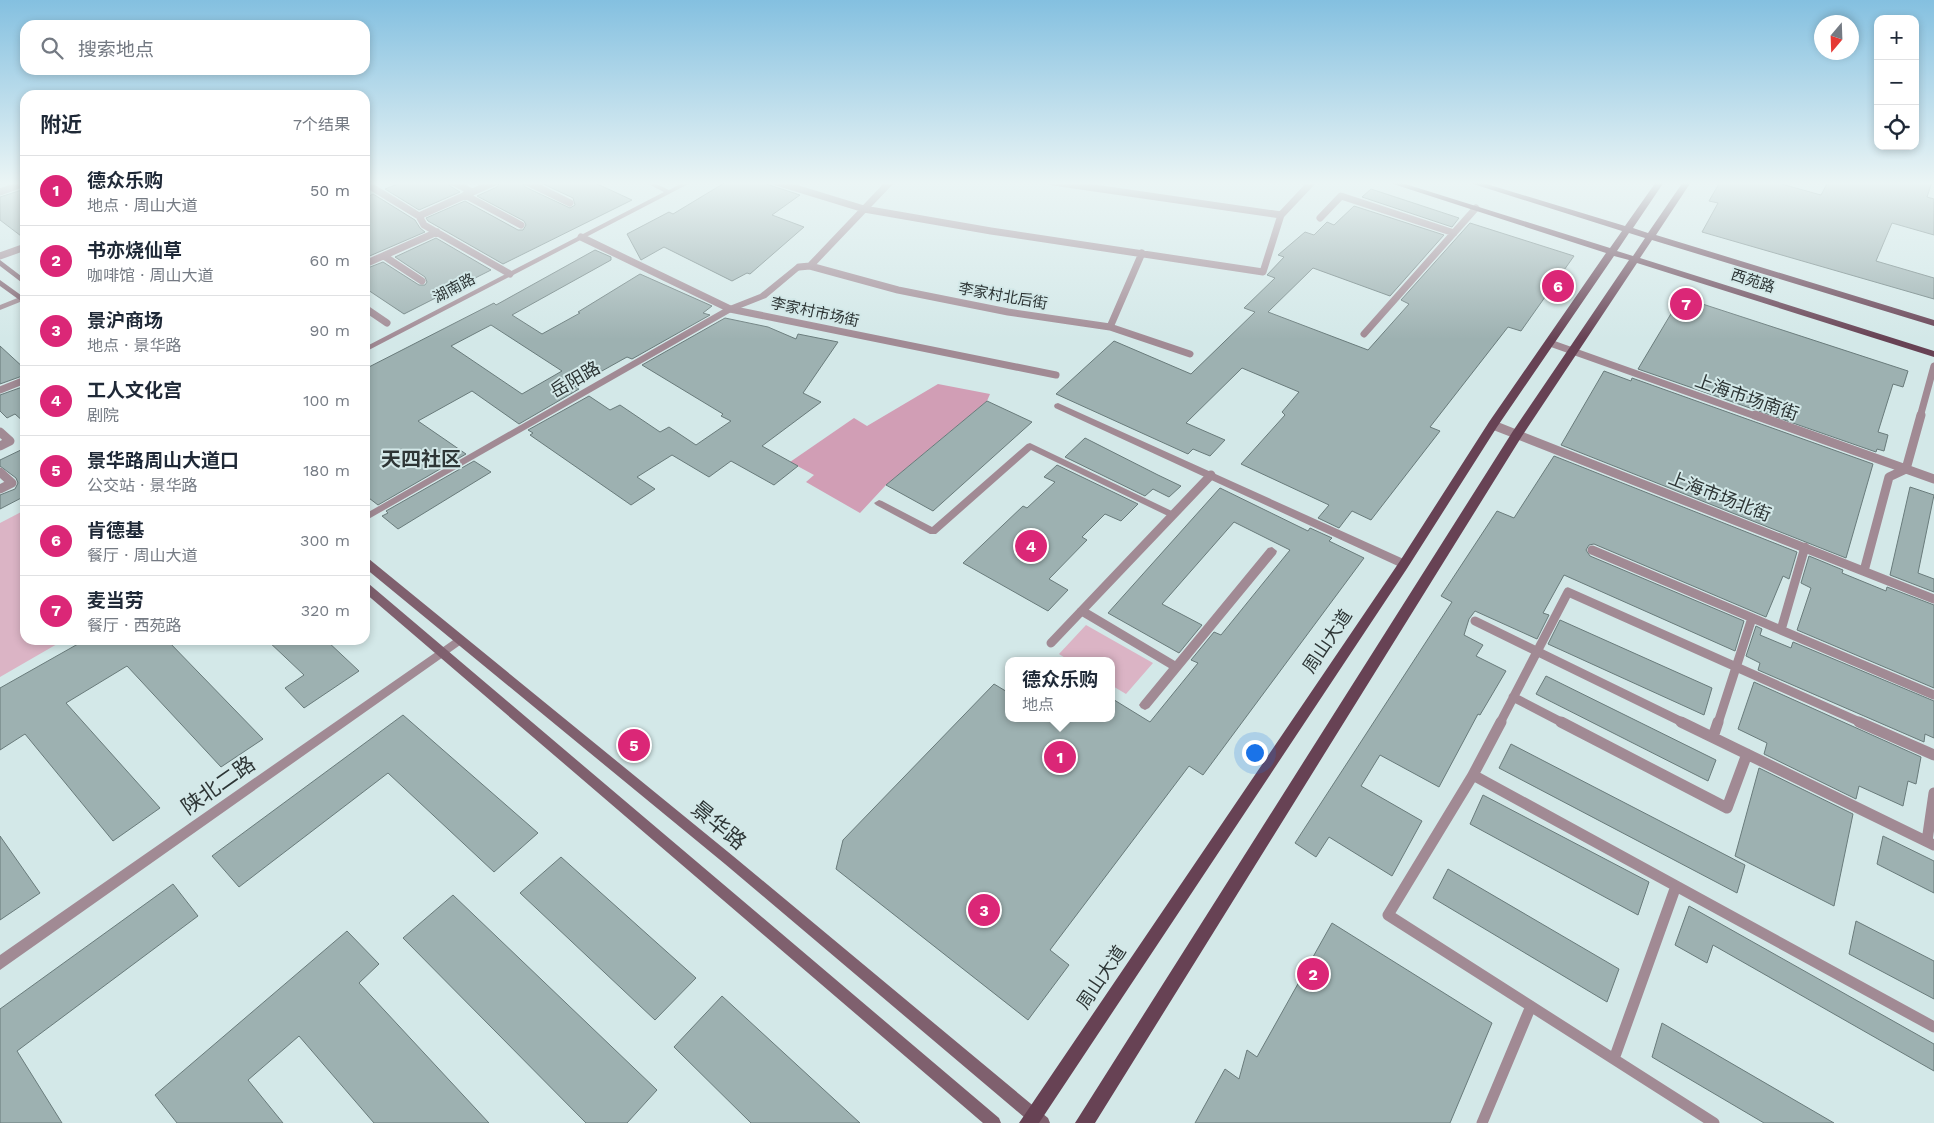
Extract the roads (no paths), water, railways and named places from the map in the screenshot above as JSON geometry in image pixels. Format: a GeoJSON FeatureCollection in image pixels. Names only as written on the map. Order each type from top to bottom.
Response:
{"type":"FeatureCollection","features":[{"type":"Feature","properties":{"kind":"main road","name":"西苑路"},"geometry":{"type":"LineString","coordinates":[[1558,234],[1934,354]]}},
{"type":"Feature","properties":{"kind":"main road","name":"周山大道"},"geometry":{"type":"LineString","coordinates":[[1035,1120],[1404,564],[1493,425],[1626,234]]}},
{"type":"Feature","properties":{"kind":"main road","name":"西苑路"},"geometry":{"type":"LineString","coordinates":[[1643,234],[1934,323]]}},
{"type":"Feature","properties":{"kind":"main road"},"geometry":{"type":"LineString","coordinates":[[1084,1123],[1517,434],[1654,234]]}},
{"type":"Feature","properties":{"kind":"main road"},"geometry":{"type":"LineString","coordinates":[[0,262],[20,279]]}},
{"type":"Feature","properties":{"kind":"main road"},"geometry":{"type":"LineString","coordinates":[[0,282],[20,297]]}},
{"type":"Feature","properties":{"kind":"main road","name":"景华路"},"geometry":{"type":"LineString","coordinates":[[370,566],[729,860],[1035,1120]]}},
{"type":"Feature","properties":{"kind":"main road"},"geometry":{"type":"LineString","coordinates":[[370,591],[994,1123]]}},
{"type":"Feature","properties":{"kind":"street","name":"湖南路"},"geometry":{"type":"LineString","coordinates":[[370,347],[586,234]]}},
{"type":"Feature","properties":{"kind":"street","name":"岳阳路"},"geometry":{"type":"LineString","coordinates":[[370,515],[730,309],[763,296],[799,268]]}},
{"type":"Feature","properties":{"kind":"street"},"geometry":{"type":"LineString","coordinates":[[0,308],[20,301]]}},
{"type":"Feature","properties":{"kind":"street"},"geometry":{"type":"LineString","coordinates":[[1058,406],[1404,564]]}},
{"type":"Feature","properties":{"kind":"street"},"geometry":{"type":"LineString","coordinates":[[879,502],[932,532],[1030,446],[1173,515]]}},
{"type":"Feature","properties":{"kind":"street"},"geometry":{"type":"LineString","coordinates":[[1145,704],[1272,552]]}},
{"type":"Feature","properties":{"kind":"street"},"geometry":{"type":"LineString","coordinates":[[1082,611],[1176,667]]}},
{"type":"Feature","properties":{"kind":"street","name":"陕北二路"},"geometry":{"type":"LineString","coordinates":[[0,963],[459,640]]}},
{"type":"Feature","properties":{"kind":"lane"},"geometry":{"type":"LineString","coordinates":[[370,262],[432,234]]}},
{"type":"Feature","properties":{"kind":"lane"},"geometry":{"type":"LineString","coordinates":[[441,234],[510,274]]}},
{"type":"Feature","properties":{"kind":"lane"},"geometry":{"type":"LineString","coordinates":[[799,268],[810,266],[840,234]]}},
{"type":"Feature","properties":{"kind":"lane"},"geometry":{"type":"LineString","coordinates":[[1014,234],[1264,272],[1275,234]]}},
{"type":"Feature","properties":{"kind":"lane"},"geometry":{"type":"LineString","coordinates":[[1364,334],[1453,234]]}},
{"type":"Feature","properties":{"kind":"lane","name":"李家村市场街"},"geometry":{"type":"LineString","coordinates":[[581,237],[730,309],[1056,375]]}},
{"type":"Feature","properties":{"kind":"lane"},"geometry":{"type":"LineString","coordinates":[[0,256],[20,249]]}},
{"type":"Feature","properties":{"kind":"lane"},"geometry":{"type":"LineString","coordinates":[[1110,327],[1142,253]]}},
{"type":"Feature","properties":{"kind":"lane"},"geometry":{"type":"LineString","coordinates":[[384,256],[422,281]]}},
{"type":"Feature","properties":{"kind":"lane","name":"李家村北后街"},"geometry":{"type":"LineString","coordinates":[[810,266],[898,290],[1008,312],[1110,327],[1190,354]]}},
{"type":"Feature","properties":{"kind":"lane"},"geometry":{"type":"LineString","coordinates":[[370,311],[387,323]]}},
{"type":"Feature","properties":{"kind":"lane","name":"上海市场南街"},"geometry":{"type":"LineString","coordinates":[[1550,343],[1934,479]]}},
{"type":"Feature","properties":{"kind":"lane"},"geometry":{"type":"LineString","coordinates":[[1864,571],[1889,477],[1906,469],[1934,366]]}},
{"type":"Feature","properties":{"kind":"lane"},"geometry":{"type":"LineString","coordinates":[[0,390],[20,382]]}},
{"type":"Feature","properties":{"kind":"lane","name":"上海市场北街"},"geometry":{"type":"LineString","coordinates":[[1493,425],[1934,599]]}},
{"type":"Feature","properties":{"kind":"lane"},"geometry":{"type":"LineString","coordinates":[[0,432],[10,441],[0,446]]}},
{"type":"Feature","properties":{"kind":"lane"},"geometry":{"type":"LineString","coordinates":[[0,472],[12,483],[0,489]]}},
{"type":"Feature","properties":{"kind":"lane"},"geometry":{"type":"LineString","coordinates":[[1051,644],[1211,475]]}},
{"type":"Feature","properties":{"kind":"lane"},"geometry":{"type":"LineString","coordinates":[[1781,630],[1805,548]]}},
{"type":"Feature","properties":{"kind":"lane"},"geometry":{"type":"LineString","coordinates":[[1592,550],[1934,695]]}},
{"type":"Feature","properties":{"kind":"lane"},"geometry":{"type":"LineString","coordinates":[[1714,1123],[1388,915],[1472,775],[1568,592],[1934,755]]}},
{"type":"Feature","properties":{"kind":"lane"},"geometry":{"type":"LineString","coordinates":[[1713,737],[1752,618]]}},
{"type":"Feature","properties":{"kind":"lane"},"geometry":{"type":"LineString","coordinates":[[1475,621],[1930,843],[1934,792]]}},
{"type":"Feature","properties":{"kind":"lane"},"geometry":{"type":"LineString","coordinates":[[1513,697],[1727,808],[1747,754]]}},
{"type":"Feature","properties":{"kind":"lane"},"geometry":{"type":"LineString","coordinates":[[1472,775],[1934,1027]]}},
{"type":"Feature","properties":{"kind":"lane"},"geometry":{"type":"LineString","coordinates":[[1614,1059],[1676,886]]}},
{"type":"Feature","properties":{"kind":"lane"},"geometry":{"type":"LineString","coordinates":[[1482,1123],[1531,1006]]}},
{"type":"Feature","properties":{"kind":"place","name":"肯德基"},"geometry":{"type":"Point","coordinates":[1558,286]}},
{"type":"Feature","properties":{"kind":"place","name":"麦当劳"},"geometry":{"type":"Point","coordinates":[1686,304]}},
{"type":"Feature","properties":{"kind":"place","name":"工人文化宫"},"geometry":{"type":"Point","coordinates":[1031,546]}},
{"type":"Feature","properties":{"kind":"place","name":"景华路周山大道口"},"geometry":{"type":"Point","coordinates":[634,745]}},
{"type":"Feature","properties":{"kind":"place","name":"德众乐购"},"geometry":{"type":"Point","coordinates":[1060,757]}},
{"type":"Feature","properties":{"kind":"place","name":"景沪商场"},"geometry":{"type":"Point","coordinates":[984,910]}},
{"type":"Feature","properties":{"kind":"place","name":"书亦烧仙草"},"geometry":{"type":"Point","coordinates":[1313,974]}},
{"type":"Feature","properties":{"kind":"district","name":"天四社区"},"geometry":{"type":"Point","coordinates":[421,459]}}]}
